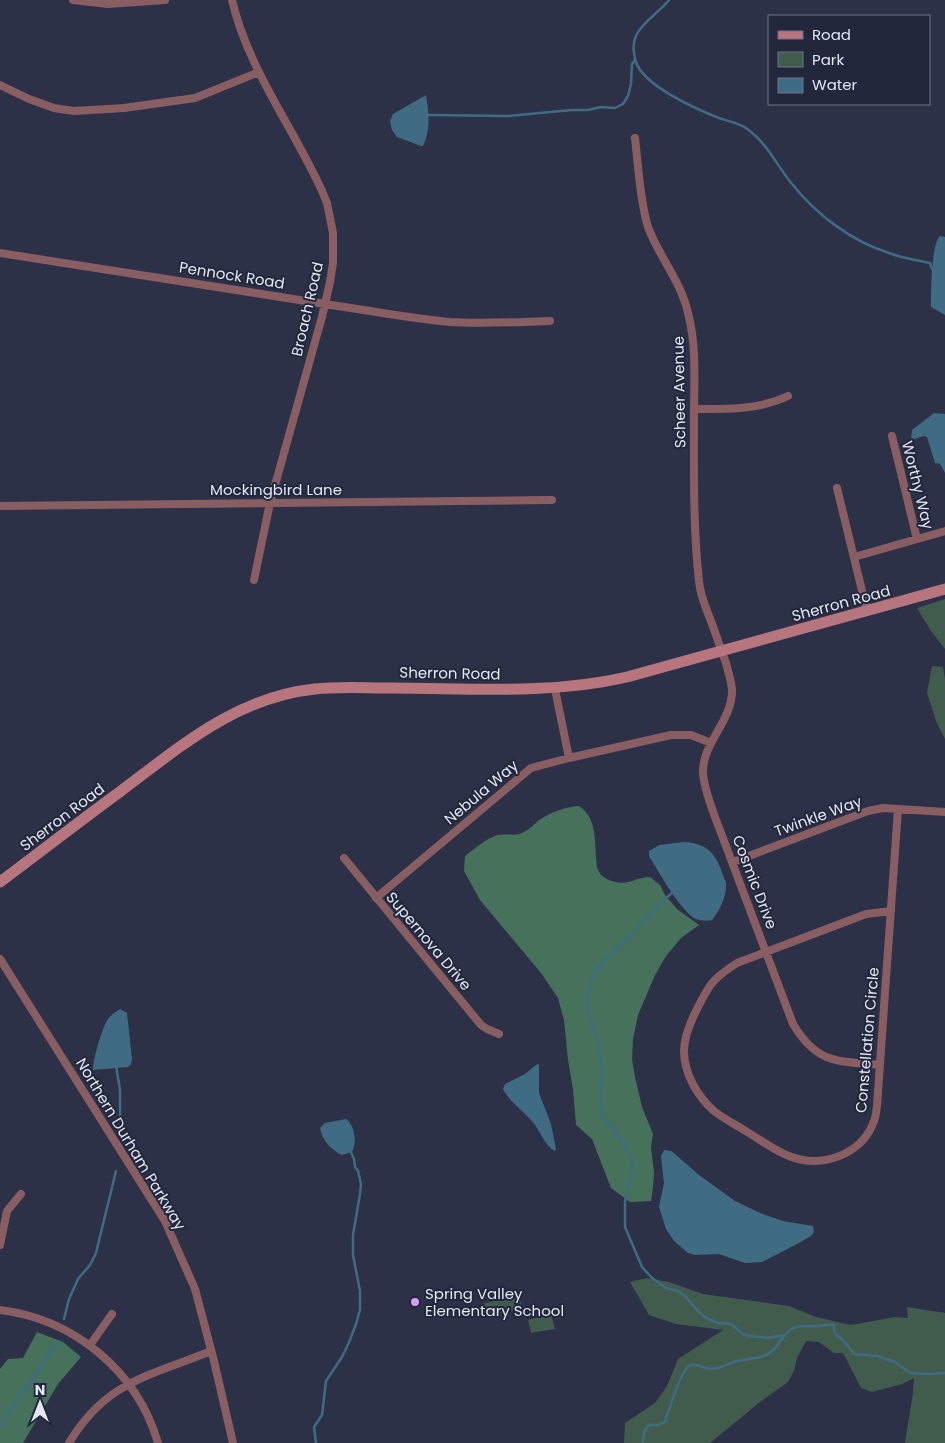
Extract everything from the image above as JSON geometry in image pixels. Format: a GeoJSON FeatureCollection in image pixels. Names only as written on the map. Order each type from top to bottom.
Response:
{"type":"FeatureCollection","features":[{"type":"Feature","properties":{"kind":"main road","name":"Sherron Road"},"geometry":{"type":"LineString","coordinates":[[0,882],[193,736],[227,717],[266,700],[299,691],[348,687],[532,690],[555,689],[604,682],[722,652],[945,589]]}},
{"type":"Feature","properties":{"kind":"street"},"geometry":{"type":"LineString","coordinates":[[73,0],[108,4],[164,0]]}},
{"type":"Feature","properties":{"kind":"street","name":"Broach Road"},"geometry":{"type":"LineString","coordinates":[[232,0],[243,39],[316,176],[327,204],[333,233],[333,263],[325,304],[270,503],[254,580]]}},
{"type":"Feature","properties":{"kind":"street"},"geometry":{"type":"LineString","coordinates":[[0,85],[29,100],[54,108],[74,111],[124,108],[195,98],[259,72]]}},
{"type":"Feature","properties":{"kind":"street","name":"Scheer Avenue"},"geometry":{"type":"LineString","coordinates":[[635,138],[642,198],[648,227],[677,282],[689,316],[694,350],[694,518],[699,584],[703,601],[722,652]]}},
{"type":"Feature","properties":{"kind":"street","name":"Pennock Road"},"geometry":{"type":"LineString","coordinates":[[0,254],[450,322],[550,321]]}},
{"type":"Feature","properties":{"kind":"street"},"geometry":{"type":"LineString","coordinates":[[694,409],[759,406],[788,396]]}},
{"type":"Feature","properties":{"kind":"street","name":"Worthy Way"},"geometry":{"type":"LineString","coordinates":[[892,436],[917,539]]}},
{"type":"Feature","properties":{"kind":"street"},"geometry":{"type":"LineString","coordinates":[[837,488],[868,611]]}},
{"type":"Feature","properties":{"kind":"street","name":"Mockingbird Lane"},"geometry":{"type":"LineString","coordinates":[[0,506],[552,500]]}},
{"type":"Feature","properties":{"kind":"street"},"geometry":{"type":"LineString","coordinates":[[854,557],[945,531]]}},
{"type":"Feature","properties":{"kind":"street","name":"Cosmic Drive"},"geometry":{"type":"LineString","coordinates":[[722,652],[730,675],[732,696],[727,715],[710,743],[703,773],[705,786],[793,1024],[800,1036],[811,1048],[822,1055],[839,1061],[880,1065]]}},
{"type":"Feature","properties":{"kind":"street"},"geometry":{"type":"LineString","coordinates":[[555,689],[569,758]]}},
{"type":"Feature","properties":{"kind":"street","name":"Nebula Way"},"geometry":{"type":"LineString","coordinates":[[376,898],[525,773],[538,766],[672,735],[691,735],[710,743]]}},
{"type":"Feature","properties":{"kind":"street","name":"Twinkle Way"},"geometry":{"type":"LineString","coordinates":[[733,862],[868,811],[883,808],[945,812]]}},
{"type":"Feature","properties":{"kind":"street","name":"Constellation Circle"},"geometry":{"type":"LineString","coordinates":[[890,911],[866,914],[737,963],[720,974],[708,986],[692,1019],[686,1036],[684,1051],[687,1069],[692,1081],[702,1098],[714,1111],[789,1157],[816,1162],[838,1158],[856,1147],[868,1133],[874,1121],[877,1106],[898,809]]}},
{"type":"Feature","properties":{"kind":"street","name":"Supernova Drive"},"geometry":{"type":"LineString","coordinates":[[344,858],[481,1025],[500,1034]]}},
{"type":"Feature","properties":{"kind":"street","name":"Northern Durham Parkway"},"geometry":{"type":"LineString","coordinates":[[0,959],[165,1222],[195,1290],[233,1443]]}},
{"type":"Feature","properties":{"kind":"street"},"geometry":{"type":"LineString","coordinates":[[0,1246],[3,1217],[21,1194]]}},
{"type":"Feature","properties":{"kind":"street"},"geometry":{"type":"LineString","coordinates":[[0,1310],[47,1322],[75,1335],[90,1345],[118,1370],[129,1383],[149,1418],[158,1443]]}},
{"type":"Feature","properties":{"kind":"street"},"geometry":{"type":"LineString","coordinates":[[90,1345],[112,1314]]}},
{"type":"Feature","properties":{"kind":"street"},"geometry":{"type":"LineString","coordinates":[[69,1443],[94,1409],[114,1392],[129,1383],[211,1351]]}},
{"type":"Feature","properties":{"kind":"green space"},"geometry":{"type":"Polygon","coordinates":[[[945,599],[945,649],[917,608],[945,599]]]}},
{"type":"Feature","properties":{"kind":"green space"},"geometry":{"type":"Polygon","coordinates":[[[932,666],[943,667],[945,679],[945,739],[936,721],[927,693],[932,666]]]}},
{"type":"Feature","properties":{"kind":"green space"},"geometry":{"type":"Polygon","coordinates":[[[579,806],[585,811],[592,822],[597,867],[601,875],[611,881],[621,883],[650,877],[660,885],[665,895],[677,909],[699,925],[681,938],[666,956],[655,975],[638,1015],[633,1039],[632,1059],[635,1077],[642,1107],[653,1134],[651,1147],[654,1173],[651,1201],[630,1202],[611,1188],[592,1139],[576,1125],[564,1020],[558,998],[541,973],[480,900],[464,871],[465,856],[489,839],[498,835],[521,833],[553,812],[579,806]]]}},
{"type":"Feature","properties":{"kind":"green space"},"geometry":{"type":"Polygon","coordinates":[[[647,1278],[669,1282],[703,1294],[789,1306],[816,1317],[851,1325],[895,1317],[908,1318],[907,1307],[945,1313],[945,1443],[905,1443],[914,1378],[902,1384],[872,1392],[861,1388],[843,1353],[834,1353],[819,1342],[806,1341],[788,1382],[710,1443],[624,1443],[625,1423],[655,1403],[667,1386],[678,1359],[723,1330],[676,1324],[649,1315],[630,1282],[647,1278]]]}},
{"type":"Feature","properties":{"kind":"green space"},"geometry":{"type":"Polygon","coordinates":[[[519,1295],[522,1308],[485,1317],[482,1304],[519,1295]]]}},
{"type":"Feature","properties":{"kind":"green space"},"geometry":{"type":"Polygon","coordinates":[[[551,1314],[555,1329],[531,1333],[528,1320],[551,1314]]]}},
{"type":"Feature","properties":{"kind":"green space"},"geometry":{"type":"Polygon","coordinates":[[[37,1332],[63,1342],[81,1357],[58,1384],[23,1443],[0,1443],[0,1369],[8,1359],[23,1358],[37,1332]]]}},
{"type":"Feature","properties":{"kind":"water"},"geometry":{"type":"Polygon","coordinates":[[[426,95],[428,127],[426,140],[423,146],[421,146],[397,137],[392,130],[390,121],[393,114],[426,95]]]}},
{"type":"Feature","properties":{"kind":"water"},"geometry":{"type":"Polygon","coordinates":[[[940,236],[945,237],[945,315],[931,307],[933,259],[940,236]]]}},
{"type":"Feature","properties":{"kind":"water"},"geometry":{"type":"Polygon","coordinates":[[[934,413],[945,414],[945,473],[940,464],[935,463],[927,437],[924,436],[911,440],[912,430],[934,413]]]}},
{"type":"Feature","properties":{"kind":"water"},"geometry":{"type":"Polygon","coordinates":[[[684,842],[694,843],[708,849],[720,866],[726,883],[725,893],[718,912],[712,920],[696,919],[683,908],[649,856],[649,851],[659,845],[684,842]]]}},
{"type":"Feature","properties":{"kind":"water"},"geometry":{"type":"Polygon","coordinates":[[[120,1009],[127,1013],[131,1064],[128,1067],[93,1070],[96,1051],[106,1023],[120,1009]]]}},
{"type":"Feature","properties":{"kind":"water"},"geometry":{"type":"Polygon","coordinates":[[[539,1064],[539,1093],[551,1124],[555,1151],[544,1140],[531,1120],[510,1099],[503,1089],[505,1084],[525,1074],[539,1064]]]}},
{"type":"Feature","properties":{"kind":"water"},"geometry":{"type":"Polygon","coordinates":[[[346,1119],[353,1130],[354,1144],[352,1152],[342,1155],[328,1144],[320,1128],[325,1123],[346,1119]]]}},
{"type":"Feature","properties":{"kind":"water"},"geometry":{"type":"Polygon","coordinates":[[[664,1150],[671,1151],[699,1175],[735,1201],[783,1221],[813,1226],[814,1232],[811,1236],[762,1262],[745,1263],[719,1254],[695,1255],[688,1253],[674,1241],[666,1229],[659,1207],[664,1183],[661,1156],[664,1150]]]}},
{"type":"Feature","properties":{"kind":"waterway"},"geometry":{"type":"LineString","coordinates":[[669,0],[642,26],[634,41],[636,62],[649,80],[685,103],[747,128],[762,143],[802,195],[836,226],[861,242],[875,248],[894,255],[930,263],[935,271]]}},
{"type":"Feature","properties":{"kind":"waterway"},"geometry":{"type":"LineString","coordinates":[[426,115],[508,116],[588,110],[601,107],[615,108],[623,104],[628,96],[632,64],[635,60]]}},
{"type":"Feature","properties":{"kind":"waterway"},"geometry":{"type":"LineString","coordinates":[[674,891],[602,963],[595,972],[588,996],[588,1010],[598,1043],[602,1069],[600,1096],[602,1116],[619,1137],[629,1153],[633,1164],[625,1202],[625,1227],[642,1267],[651,1277],[666,1288],[678,1291],[685,1296],[706,1318],[718,1323],[731,1324],[743,1334],[749,1336],[768,1338],[785,1335]]}},
{"type":"Feature","properties":{"kind":"waterway"},"geometry":{"type":"LineString","coordinates":[[116,1066],[120,1090],[120,1116]]}},
{"type":"Feature","properties":{"kind":"waterway"},"geometry":{"type":"LineString","coordinates":[[316,1443],[314,1427],[322,1415],[326,1381],[342,1357],[360,1310],[360,1291],[353,1255],[353,1235],[361,1184],[350,1150]]}},
{"type":"Feature","properties":{"kind":"waterway"},"geometry":{"type":"LineString","coordinates":[[64,1319],[69,1299],[78,1279],[90,1265],[96,1253],[116,1171]]}},
{"type":"Feature","properties":{"kind":"waterway"},"geometry":{"type":"LineString","coordinates":[[643,1443],[644,1433],[649,1425],[658,1425],[665,1422],[679,1383],[689,1366],[694,1365],[714,1369],[737,1361],[763,1356],[773,1350],[785,1335],[796,1327],[834,1325],[834,1333],[844,1341],[854,1354],[877,1356],[895,1362],[910,1373],[945,1373]]}},
{"type":"Feature","properties":{"kind":"waterway"},"geometry":{"type":"LineString","coordinates":[[0,1426],[58,1341]]}},
{"type":"Feature","properties":{"kind":"place","name":"Spring Valley Elementary School"},"geometry":{"type":"Point","coordinates":[415,1302]}}]}
